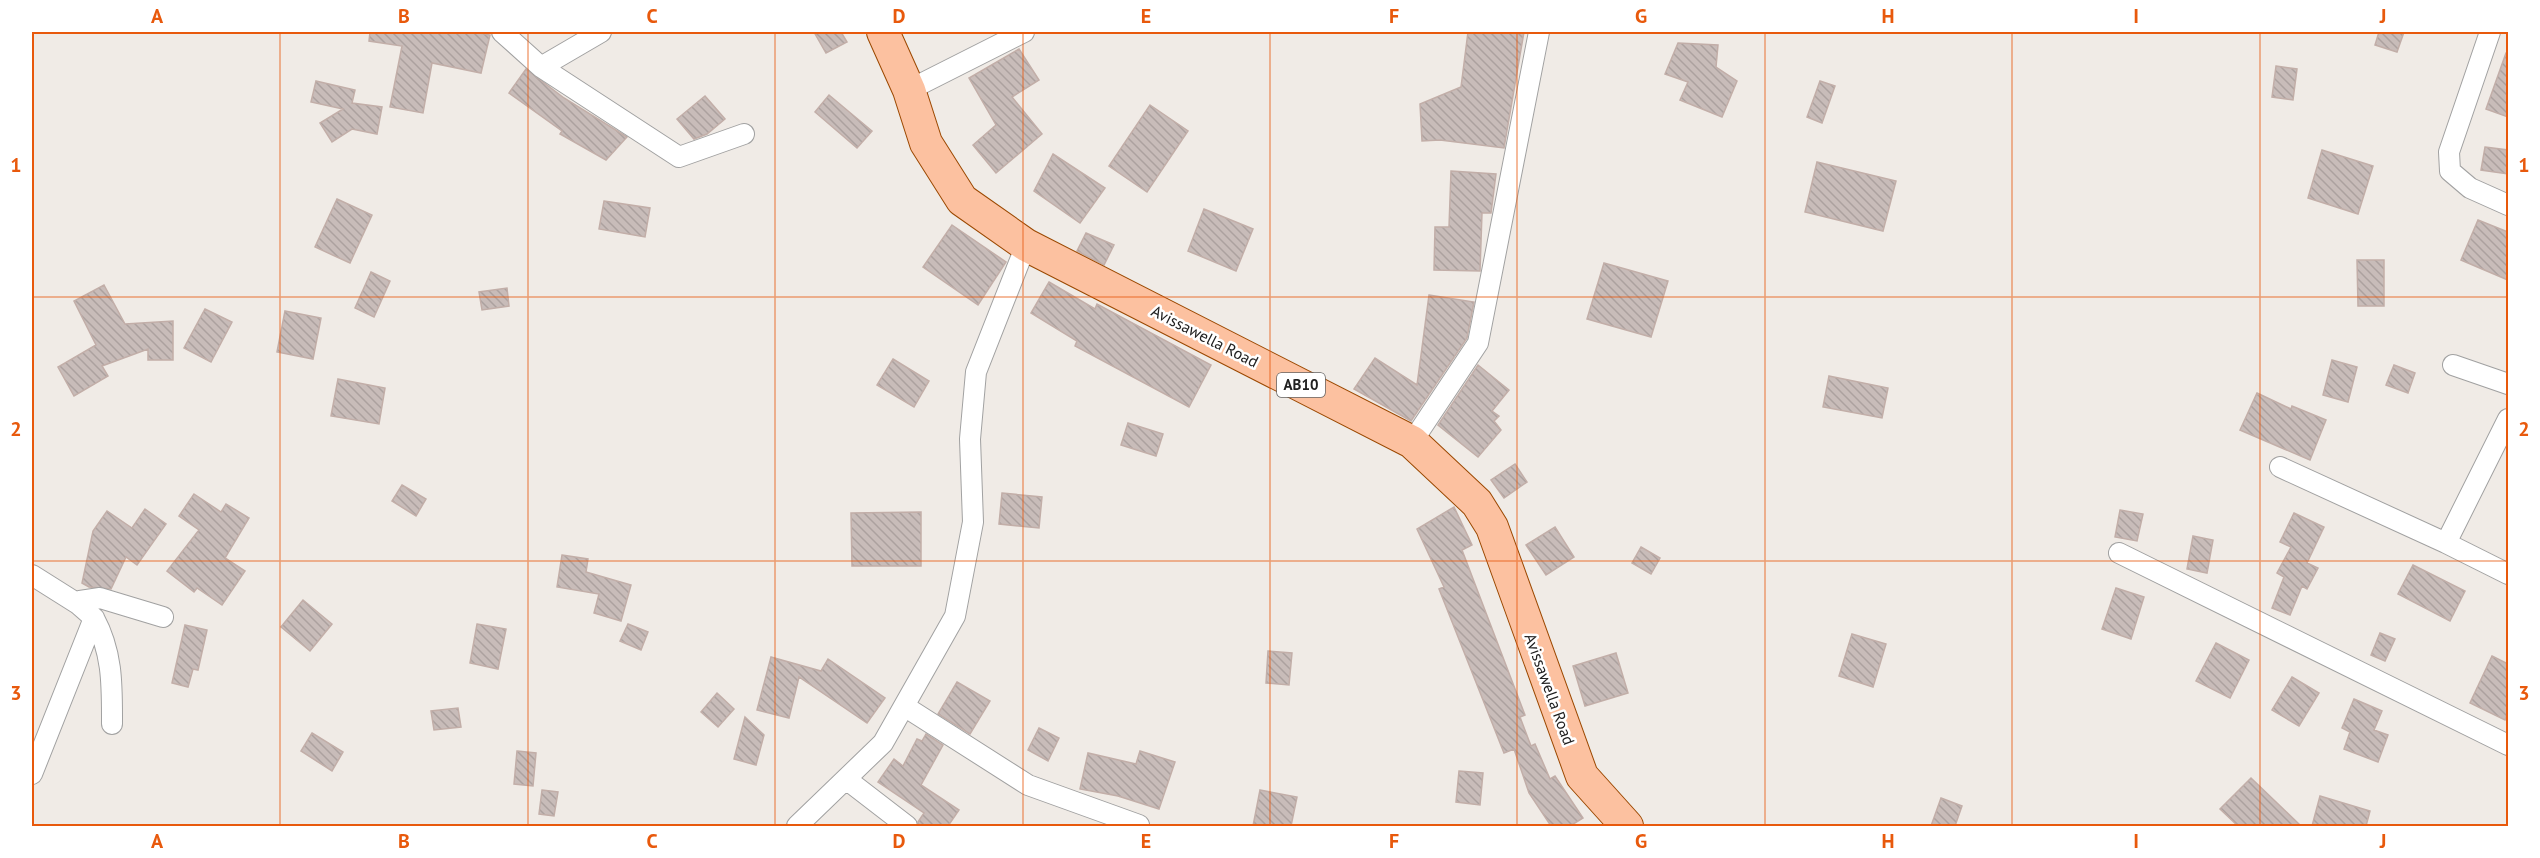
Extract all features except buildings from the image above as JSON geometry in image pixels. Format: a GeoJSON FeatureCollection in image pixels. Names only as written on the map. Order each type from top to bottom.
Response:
{"type":"FeatureCollection","features":[{"type":"Feature","properties":{"kind":"main road","name":"Avissawella Road"},"geometry":{"type":"LineString","coordinates":[[883,32],[909,90],[926,143],[962,200],[1026,245],[1412,442],[1477,503],[1492,527],[1582,776],[1627,826]]}},
{"type":"Feature","properties":{"kind":"street"},"geometry":{"type":"LineString","coordinates":[[502,32],[541,67],[679,157],[744,134]]}},
{"type":"Feature","properties":{"kind":"street"},"geometry":{"type":"LineString","coordinates":[[541,67],[601,32]]}},
{"type":"Feature","properties":{"kind":"street"},"geometry":{"type":"LineString","coordinates":[[909,90],[1024,32]]}},
{"type":"Feature","properties":{"kind":"street"},"geometry":{"type":"LineString","coordinates":[[1412,442],[1478,343],[1539,32]]}},
{"type":"Feature","properties":{"kind":"street"},"geometry":{"type":"LineString","coordinates":[[2490,32],[2449,152],[2450,171],[2470,188],[2508,205]]}},
{"type":"Feature","properties":{"kind":"street"},"geometry":{"type":"LineString","coordinates":[[797,826],[883,743],[955,616],[973,522],[970,439],[976,372],[1026,245]]}},
{"type":"Feature","properties":{"kind":"street"},"geometry":{"type":"LineString","coordinates":[[2453,364],[2508,384]]}},
{"type":"Feature","properties":{"kind":"street"},"geometry":{"type":"LineString","coordinates":[[2446,543],[2508,419]]}},
{"type":"Feature","properties":{"kind":"street"},"geometry":{"type":"LineString","coordinates":[[2280,467],[2508,574]]}},
{"type":"Feature","properties":{"kind":"street"},"geometry":{"type":"LineString","coordinates":[[2119,553],[2508,745]]}},
{"type":"Feature","properties":{"kind":"street"},"geometry":{"type":"LineString","coordinates":[[32,575],[78,604],[94,618],[103,635],[112,664],[112,724]]}},
{"type":"Feature","properties":{"kind":"street"},"geometry":{"type":"LineString","coordinates":[[78,604],[80,601],[100,598],[164,617]]}},
{"type":"Feature","properties":{"kind":"street"},"geometry":{"type":"LineString","coordinates":[[34,761],[94,618]]}},
{"type":"Feature","properties":{"kind":"street"},"geometry":{"type":"LineString","coordinates":[[904,706],[1028,785],[1142,826]]}},
{"type":"Feature","properties":{"kind":"street"},"geometry":{"type":"LineString","coordinates":[[846,779],[907,826]]}}]}
